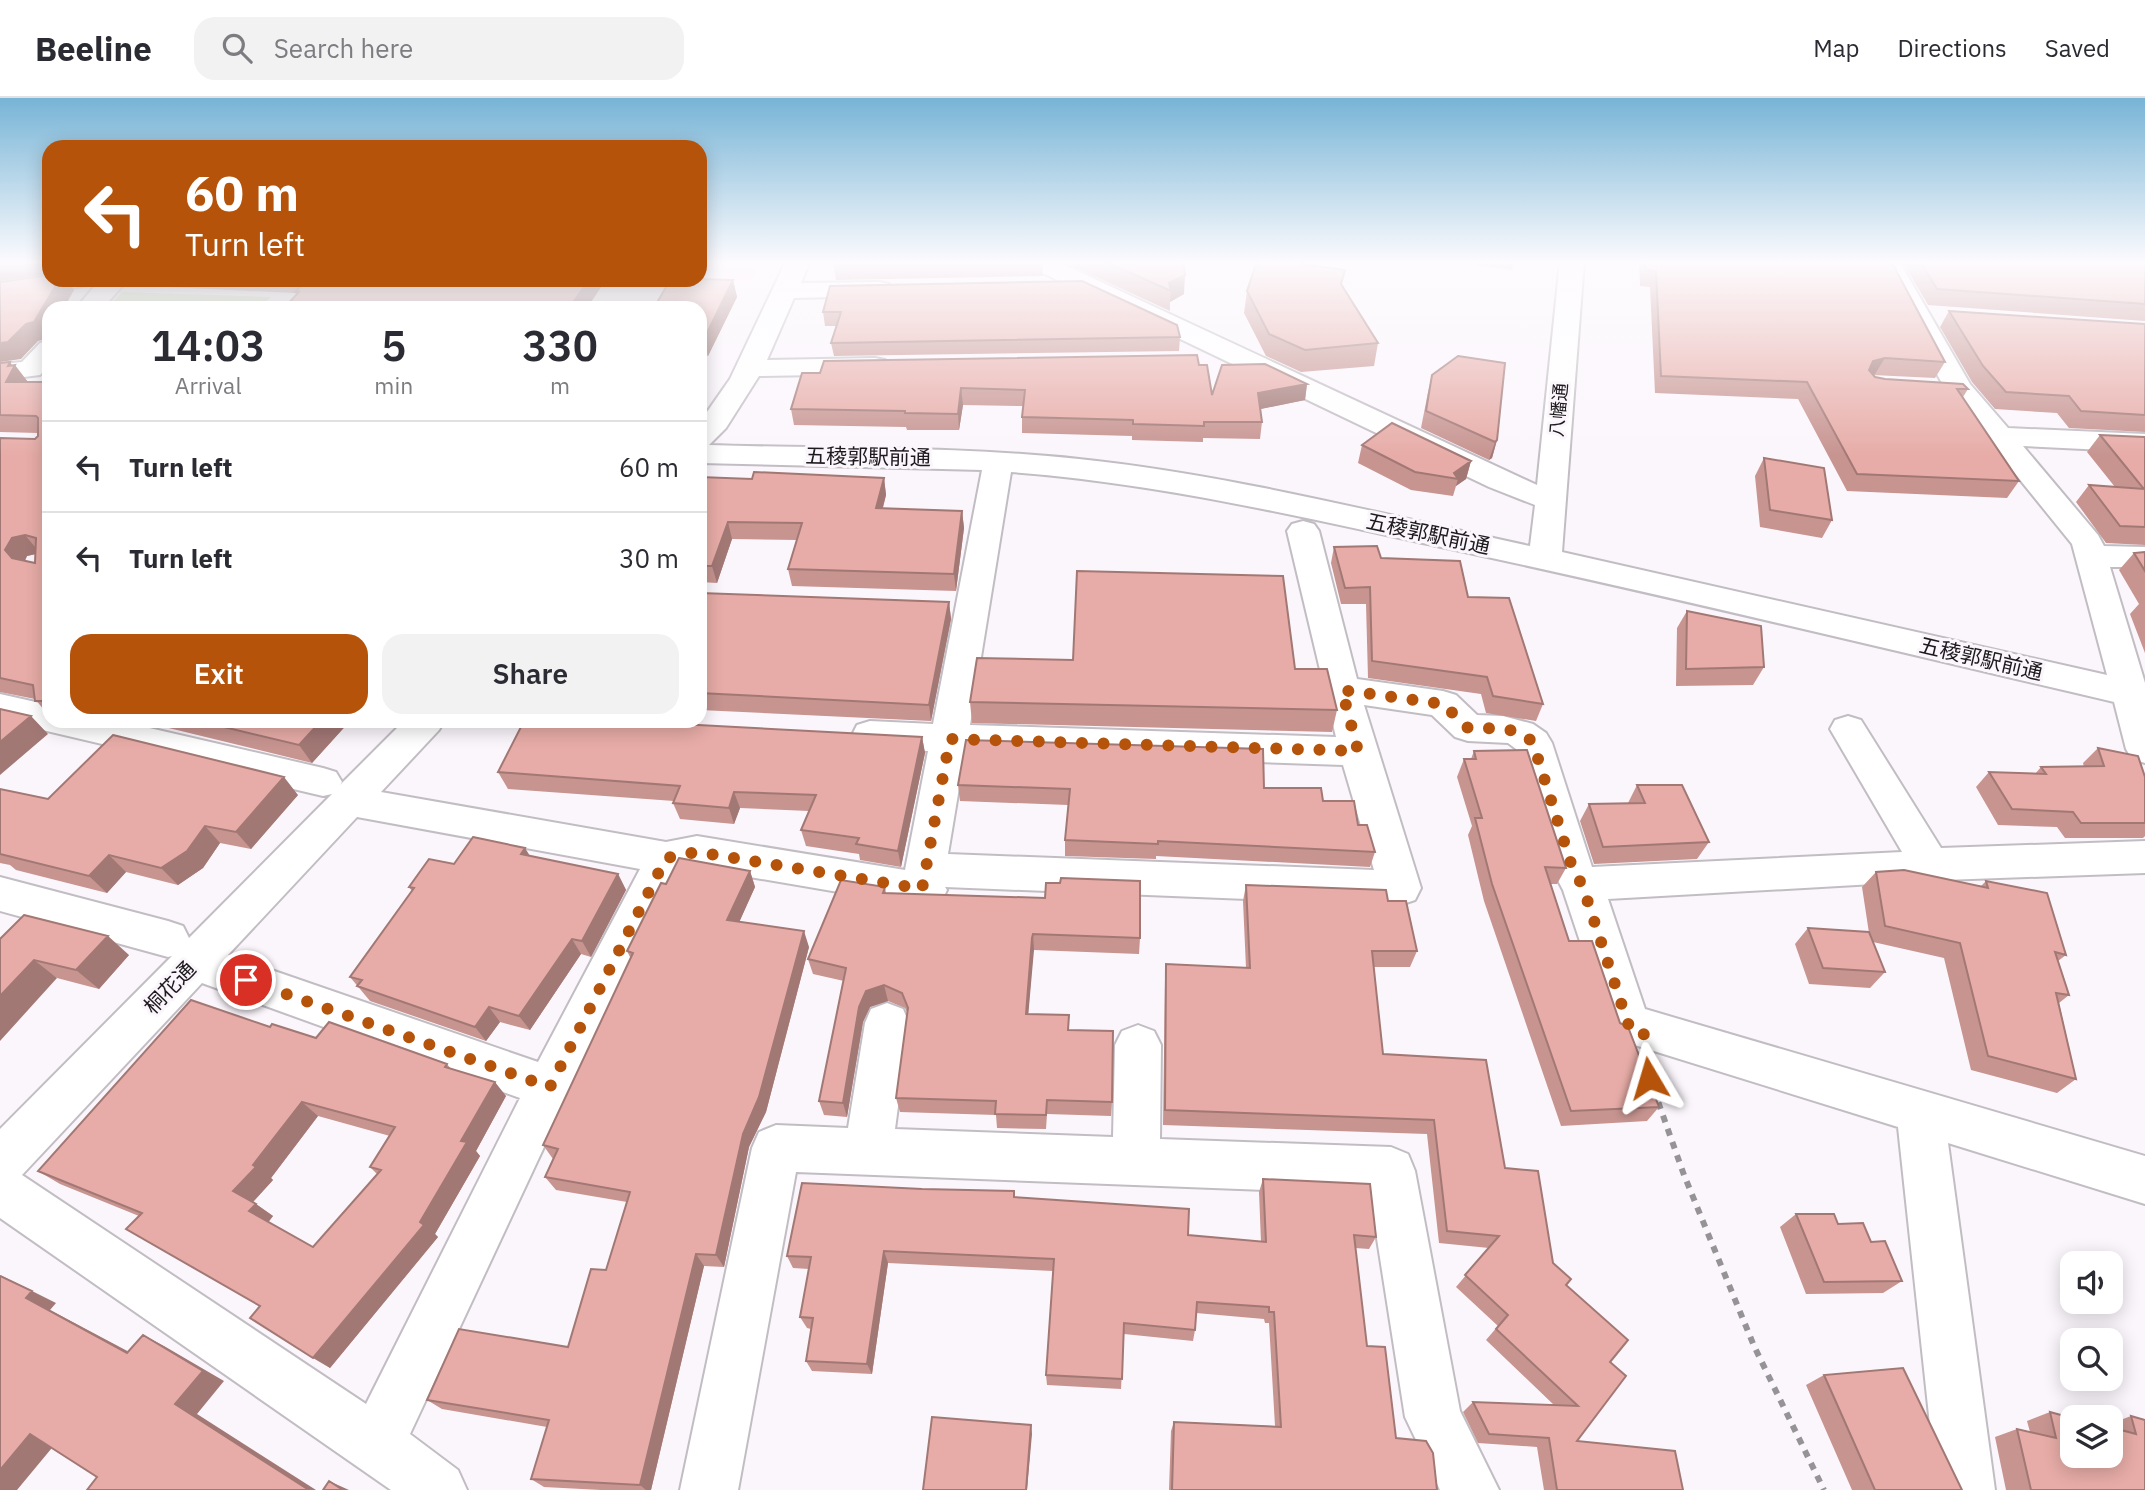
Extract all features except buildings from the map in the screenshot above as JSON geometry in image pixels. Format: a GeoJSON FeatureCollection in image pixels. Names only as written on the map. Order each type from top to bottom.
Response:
{"type":"FeatureCollection","features":[{"type":"Feature","properties":{"kind":"street"},"geometry":{"type":"LineString","coordinates":[[707,432],[714,426],[748,368],[768,326]]}},
{"type":"Feature","properties":{"kind":"street"},"geometry":{"type":"LineString","coordinates":[[1174,326],[1500,481],[1551,500]]}},
{"type":"Feature","properties":{"kind":"street","name":"八幡通"},"geometry":{"type":"LineString","coordinates":[[1545,559],[1566,326]]}},
{"type":"Feature","properties":{"kind":"street"},"geometry":{"type":"LineString","coordinates":[[1932,326],[1945,389],[1963,391],[2087,541],[2138,694],[2145,749]]}},
{"type":"Feature","properties":{"kind":"street"},"geometry":{"type":"LineString","coordinates":[[0,372],[30,369],[42,356]]}},
{"type":"Feature","properties":{"kind":"street"},"geometry":{"type":"LineString","coordinates":[[1192,362],[1247,361]]}},
{"type":"Feature","properties":{"kind":"street"},"geometry":{"type":"LineString","coordinates":[[748,368],[902,366]]}},
{"type":"Feature","properties":{"kind":"street"},"geometry":{"type":"LineString","coordinates":[[2001,436],[2145,443]]}},
{"type":"Feature","properties":{"kind":"street","name":"五稜郭駅前通"},"geometry":{"type":"LineString","coordinates":[[707,454],[998,462],[1079,468],[1202,486],[1545,559],[2138,694]]}},
{"type":"Feature","properties":{"kind":"street"},"geometry":{"type":"LineString","coordinates":[[925,883],[950,739],[960,606],[998,462]]}},
{"type":"Feature","properties":{"kind":"street"},"geometry":{"type":"LineString","coordinates":[[88,728],[336,792],[666,858],[697,852],[925,883],[1400,888],[1358,751],[1303,531]]}},
{"type":"Feature","properties":{"kind":"street"},"geometry":{"type":"LineString","coordinates":[[2093,556],[2145,557]]}},
{"type":"Feature","properties":{"kind":"street"},"geometry":{"type":"LineString","coordinates":[[1342,690],[1443,704],[1468,728],[1517,731],[1527,735],[1533,743],[1574,873],[1582,884],[1628,1024],[2145,1180]]}},
{"type":"Feature","properties":{"kind":"street"},"geometry":{"type":"LineString","coordinates":[[0,707],[42,716]]}},
{"type":"Feature","properties":{"kind":"street","name":"桐花通"},"geometry":{"type":"LineString","coordinates":[[0,1163],[181,951],[336,792],[417,728]]}},
{"type":"Feature","properties":{"kind":"street"},"geometry":{"type":"LineString","coordinates":[[1848,729],[1931,866]]}},
{"type":"Feature","properties":{"kind":"street"},"geometry":{"type":"LineString","coordinates":[[841,733],[950,739],[1358,751]]}},
{"type":"Feature","properties":{"kind":"street"},"geometry":{"type":"LineString","coordinates":[[1582,884],[2145,857]]}},
{"type":"Feature","properties":{"kind":"street"},"geometry":{"type":"LineString","coordinates":[[376,1444],[550,1087],[666,858]]}},
{"type":"Feature","properties":{"kind":"street"},"geometry":{"type":"LineString","coordinates":[[0,894],[181,951],[550,1087]]}},
{"type":"Feature","properties":{"kind":"street"},"geometry":{"type":"LineString","coordinates":[[868,1152],[887,1023]]}},
{"type":"Feature","properties":{"kind":"street"},"geometry":{"type":"LineString","coordinates":[[1136,1161],[1138,1045]]}},
{"type":"Feature","properties":{"kind":"street"},"geometry":{"type":"LineString","coordinates":[[1920,1111],[1966,1490]]}},
{"type":"Feature","properties":{"kind":"street"},"geometry":{"type":"LineString","coordinates":[[709,1490],[776,1148],[1391,1171],[1433,1417],[1470,1490]]}},
{"type":"Feature","properties":{"kind":"street"},"geometry":{"type":"LineString","coordinates":[[0,1189],[376,1444],[438,1490]]}},
{"type":"Feature","properties":{"kind":"path"},"geometry":{"type":"LineString","coordinates":[[1643,1028],[1649,1078],[1684,1175],[1754,1346],[1824,1490]]}},
{"type":"Feature","properties":{"kind":"route"},"geometry":{"type":"LineString","coordinates":[[246,980],[550,1087],[666,858],[697,852],[922,889],[950,739],[1358,751],[1342,690],[1443,704],[1468,728],[1517,731],[1527,735],[1533,743],[1574,873],[1582,884],[1628,1024],[1643,1028],[1649,1078]]}}]}
